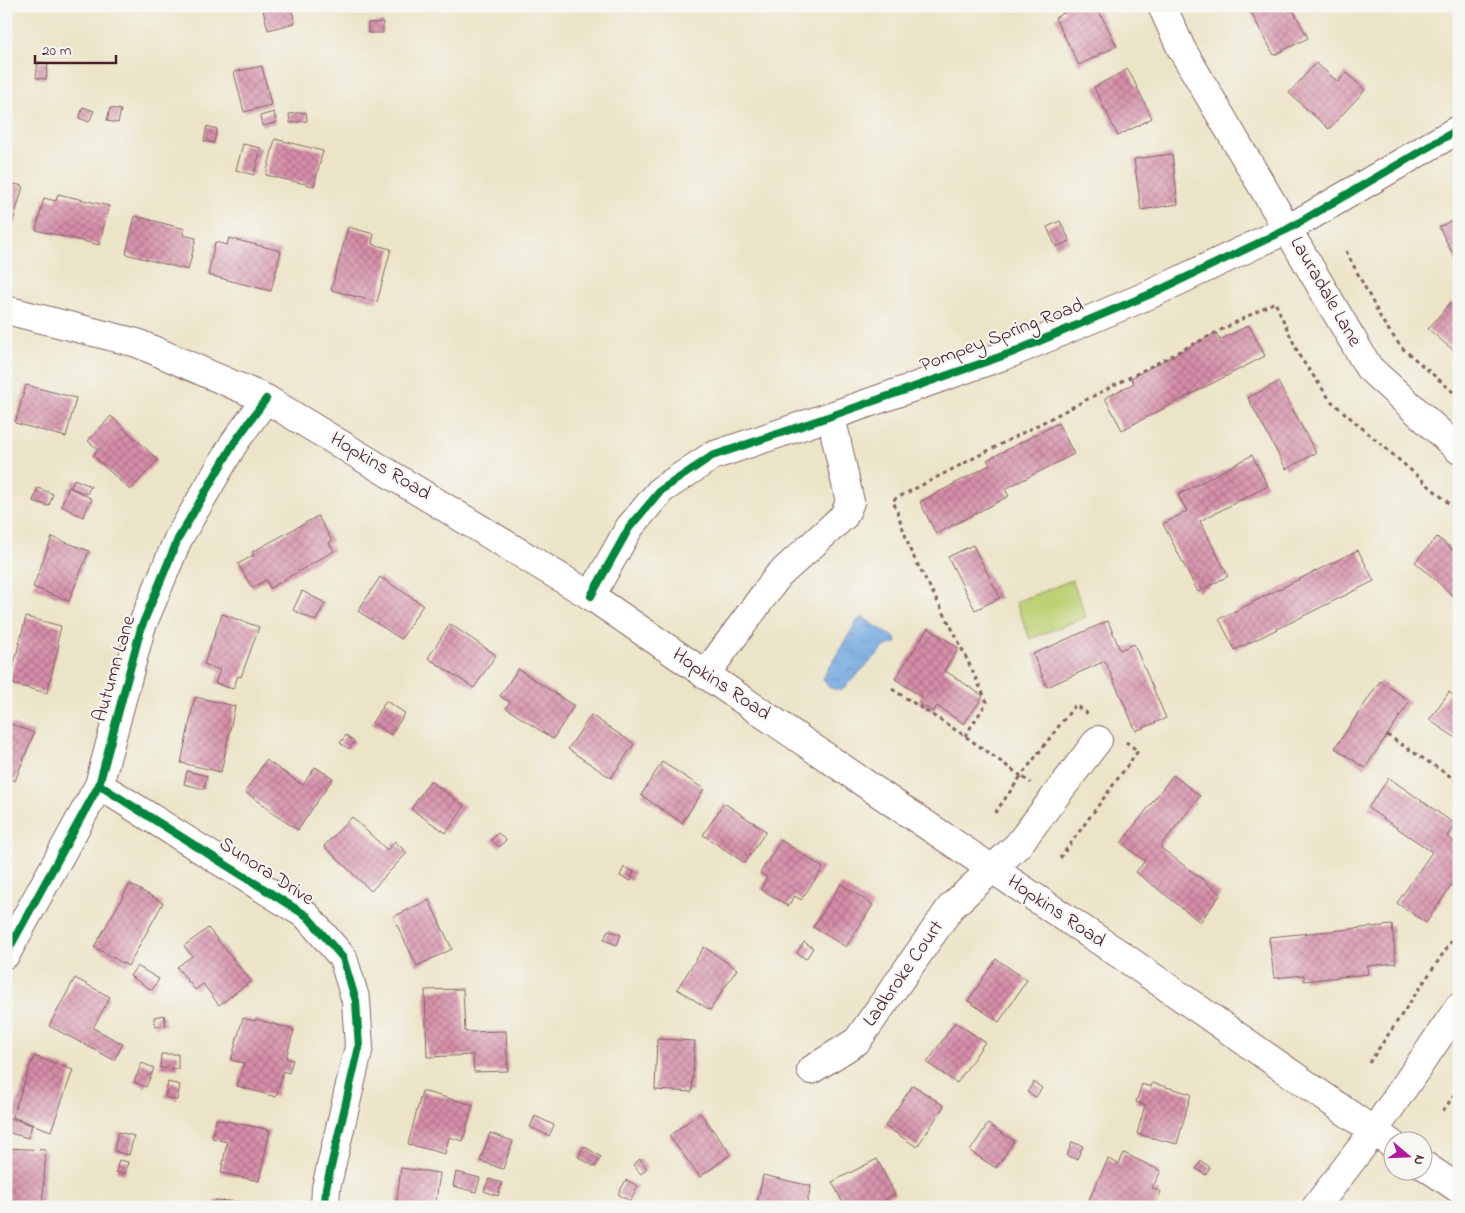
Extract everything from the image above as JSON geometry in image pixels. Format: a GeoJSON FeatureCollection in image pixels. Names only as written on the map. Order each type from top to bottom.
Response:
{"type":"FeatureCollection","features":[{"type":"Feature","properties":{"kind":"street","name":"Lauradale Lane"},"geometry":{"type":"LineString","coordinates":[[1162,6],[1181,48],[1369,368],[1459,450]]}},
{"type":"Feature","properties":{"kind":"street","name":"Pompey Spring Road"},"geometry":{"type":"LineString","coordinates":[[591,596],[629,528],[661,490],[712,456],[1011,353],[1153,293],[1288,229],[1459,128]]}},
{"type":"Feature","properties":{"kind":"street","name":"Hopkins Road"},"geometry":{"type":"LineString","coordinates":[[6,310],[136,344],[266,399],[591,596],[1128,960],[1382,1137]]}},
{"type":"Feature","properties":{"kind":"street","name":"Autumn Lane"},"geometry":{"type":"LineString","coordinates":[[6,954],[99,785],[141,628],[178,539],[234,443],[266,399]]}},
{"type":"Feature","properties":{"kind":"street"},"geometry":{"type":"LineString","coordinates":[[705,674],[778,576],[844,516],[850,502],[830,416]]}},
{"type":"Feature","properties":{"kind":"street","name":"Ladbroke Court"},"geometry":{"type":"LineString","coordinates":[[811,1070],[857,1041],[951,907],[1026,835],[1104,732]]}},
{"type":"Feature","properties":{"kind":"street","name":"Sunora Drive"},"geometry":{"type":"LineString","coordinates":[[99,785],[307,916],[343,958],[356,1001],[359,1047],[326,1188],[325,1207]]}},
{"type":"Feature","properties":{"kind":"street"},"geometry":{"type":"LineString","coordinates":[[1388,1130],[1459,1007]]}},
{"type":"Feature","properties":{"kind":"street"},"geometry":{"type":"LineString","coordinates":[[1316,1207],[1382,1139]]}},
{"type":"Feature","properties":{"kind":"street"},"geometry":{"type":"LineString","coordinates":[[1432,1170],[1459,1188]]}},
{"type":"Feature","properties":{"kind":"path"},"geometry":{"type":"LineString","coordinates":[[1346,250],[1383,322],[1401,347],[1459,397]]}},
{"type":"Feature","properties":{"kind":"path"},"geometry":{"type":"LineString","coordinates":[[965,736],[987,702],[955,634],[911,552],[893,500],[1275,302],[1300,357],[1331,401],[1459,512]]}},
{"type":"Feature","properties":{"kind":"path"},"geometry":{"type":"LineString","coordinates":[[892,689],[965,736],[1021,776]]}},
{"type":"Feature","properties":{"kind":"path"},"geometry":{"type":"LineString","coordinates":[[994,813],[1075,705],[1104,732],[1138,751],[1060,858]]}},
{"type":"Feature","properties":{"kind":"path"},"geometry":{"type":"LineString","coordinates":[[1387,735],[1459,782]]}},
{"type":"Feature","properties":{"kind":"path"},"geometry":{"type":"LineString","coordinates":[[1369,1062],[1459,930]]}},
{"type":"Feature","properties":{"kind":"path"},"geometry":{"type":"LineString","coordinates":[[1443,1111],[1459,1088]]}},
{"type":"Feature","properties":{"kind":"green space"},"geometry":{"type":"Polygon","coordinates":[[[1072,580],[1086,617],[1030,639],[1016,602],[1072,580]]]}},
{"type":"Feature","properties":{"kind":"water"},"geometry":{"type":"Polygon","coordinates":[[[862,617],[895,638],[897,643],[886,646],[841,691],[829,687],[825,680],[822,679],[857,621],[862,617]]]}},
{"type":"Feature","properties":{"kind":"building"},"geometry":{"type":"Polygon","coordinates":[[[262,6],[291,6],[295,23],[268,30],[262,6]]]}},
{"type":"Feature","properties":{"kind":"building"},"geometry":{"type":"Polygon","coordinates":[[[1062,6],[1096,6],[1117,46],[1079,65],[1055,18],[1065,12],[1062,6]]]}},
{"type":"Feature","properties":{"kind":"building"},"geometry":{"type":"Polygon","coordinates":[[[1249,6],[1291,6],[1308,38],[1274,55],[1249,6]]]}},
{"type":"Feature","properties":{"kind":"building"},"geometry":{"type":"Polygon","coordinates":[[[383,22],[383,33],[368,33],[368,23],[383,22]]]}},
{"type":"Feature","properties":{"kind":"building"},"geometry":{"type":"Polygon","coordinates":[[[38,62],[48,63],[46,79],[36,78],[38,62]]]}},
{"type":"Feature","properties":{"kind":"building"},"geometry":{"type":"Polygon","coordinates":[[[1316,63],[1338,82],[1346,72],[1365,90],[1329,129],[1289,93],[1316,63]]]}},
{"type":"Feature","properties":{"kind":"building"},"geometry":{"type":"Polygon","coordinates":[[[262,66],[271,105],[244,112],[234,72],[262,66]]]}},
{"type":"Feature","properties":{"kind":"building"},"geometry":{"type":"Polygon","coordinates":[[[1128,69],[1152,118],[1118,136],[1094,87],[1128,69]]]}},
{"type":"Feature","properties":{"kind":"building"},"geometry":{"type":"Polygon","coordinates":[[[83,107],[94,111],[89,122],[79,118],[83,107]]]}},
{"type":"Feature","properties":{"kind":"building"},"geometry":{"type":"Polygon","coordinates":[[[110,108],[121,110],[118,123],[107,121],[110,108]]]}},
{"type":"Feature","properties":{"kind":"building"},"geometry":{"type":"Polygon","coordinates":[[[274,112],[276,123],[262,126],[260,116],[274,112]]]}},
{"type":"Feature","properties":{"kind":"building"},"geometry":{"type":"Polygon","coordinates":[[[306,112],[307,121],[290,123],[289,114],[306,112]]]}},
{"type":"Feature","properties":{"kind":"building"},"geometry":{"type":"Polygon","coordinates":[[[207,126],[217,129],[214,143],[204,141],[207,126]]]}},
{"type":"Feature","properties":{"kind":"building"},"geometry":{"type":"Polygon","coordinates":[[[275,139],[323,151],[314,186],[266,175],[275,139]]]}},
{"type":"Feature","properties":{"kind":"building"},"geometry":{"type":"Polygon","coordinates":[[[243,144],[261,148],[254,175],[236,170],[243,144]]]}},
{"type":"Feature","properties":{"kind":"building"},"geometry":{"type":"Polygon","coordinates":[[[1172,154],[1178,204],[1141,210],[1134,159],[1172,154]]]}},
{"type":"Feature","properties":{"kind":"building"},"geometry":{"type":"Polygon","coordinates":[[[6,182],[23,186],[12,226],[6,225],[6,182]]]}},
{"type":"Feature","properties":{"kind":"building"},"geometry":{"type":"Polygon","coordinates":[[[58,194],[109,206],[99,245],[36,230],[44,198],[56,201],[58,194]]]}},
{"type":"Feature","properties":{"kind":"building"},"geometry":{"type":"Polygon","coordinates":[[[135,216],[185,229],[183,235],[196,238],[188,270],[126,254],[135,216]]]}},
{"type":"Feature","properties":{"kind":"building"},"geometry":{"type":"Polygon","coordinates":[[[1459,217],[1459,256],[1455,258],[1439,227],[1459,217]]]}},
{"type":"Feature","properties":{"kind":"building"},"geometry":{"type":"Polygon","coordinates":[[[1060,221],[1070,241],[1056,247],[1047,227],[1060,221]]]}},
{"type":"Feature","properties":{"kind":"building"},"geometry":{"type":"Polygon","coordinates":[[[348,227],[374,234],[372,244],[391,249],[377,302],[331,290],[348,227]]]}},
{"type":"Feature","properties":{"kind":"building"},"geometry":{"type":"Polygon","coordinates":[[[229,238],[281,251],[271,291],[208,275],[215,242],[227,245],[229,238]]]}},
{"type":"Feature","properties":{"kind":"building"},"geometry":{"type":"Polygon","coordinates":[[[1451,302],[1459,309],[1459,355],[1428,329],[1451,302]]]}},
{"type":"Feature","properties":{"kind":"building"},"geometry":{"type":"Polygon","coordinates":[[[1249,325],[1265,356],[1122,430],[1105,398],[1134,383],[1131,378],[1216,333],[1220,340],[1249,325]]]}},
{"type":"Feature","properties":{"kind":"building"},"geometry":{"type":"Polygon","coordinates":[[[1278,382],[1316,453],[1286,469],[1248,398],[1278,382]]]}},
{"type":"Feature","properties":{"kind":"building"},"geometry":{"type":"Polygon","coordinates":[[[26,385],[76,398],[66,437],[15,423],[26,385]]]}},
{"type":"Feature","properties":{"kind":"building"},"geometry":{"type":"Polygon","coordinates":[[[111,416],[158,460],[130,490],[93,456],[98,449],[88,441],[111,416]]]}},
{"type":"Feature","properties":{"kind":"building"},"geometry":{"type":"Polygon","coordinates":[[[1058,423],[1074,454],[1005,489],[1009,496],[936,534],[920,502],[990,465],[987,460],[1058,423]]]}},
{"type":"Feature","properties":{"kind":"building"},"geometry":{"type":"Polygon","coordinates":[[[1252,455],[1268,486],[1200,521],[1228,576],[1198,592],[1163,524],[1187,511],[1178,495],[1252,455]]]}},
{"type":"Feature","properties":{"kind":"building"},"geometry":{"type":"Polygon","coordinates":[[[74,479],[91,486],[87,494],[71,488],[74,479]]]}},
{"type":"Feature","properties":{"kind":"building"},"geometry":{"type":"Polygon","coordinates":[[[69,487],[92,499],[83,517],[61,506],[69,487]]]}},
{"type":"Feature","properties":{"kind":"building"},"geometry":{"type":"Polygon","coordinates":[[[38,488],[53,494],[49,506],[33,501],[38,488]]]}},
{"type":"Feature","properties":{"kind":"building"},"geometry":{"type":"Polygon","coordinates":[[[318,516],[332,541],[329,543],[334,551],[270,588],[266,580],[252,588],[238,564],[254,555],[252,552],[318,516]]]}},
{"type":"Feature","properties":{"kind":"building"},"geometry":{"type":"Polygon","coordinates":[[[52,537],[89,551],[69,601],[33,587],[52,537]]]}},
{"type":"Feature","properties":{"kind":"building"},"geometry":{"type":"Polygon","coordinates":[[[1437,537],[1459,555],[1459,601],[1415,562],[1437,537]]]}},
{"type":"Feature","properties":{"kind":"building"},"geometry":{"type":"Polygon","coordinates":[[[973,545],[1000,598],[975,610],[948,557],[973,545]]]}},
{"type":"Feature","properties":{"kind":"building"},"geometry":{"type":"Polygon","coordinates":[[[1358,550],[1374,581],[1235,650],[1219,619],[1358,550]]]}},
{"type":"Feature","properties":{"kind":"building"},"geometry":{"type":"Polygon","coordinates":[[[380,577],[423,605],[401,639],[358,611],[380,577]]]}},
{"type":"Feature","properties":{"kind":"building"},"geometry":{"type":"Polygon","coordinates":[[[302,591],[325,603],[316,621],[293,610],[302,591]]]}},
{"type":"Feature","properties":{"kind":"building"},"geometry":{"type":"Polygon","coordinates":[[[222,614],[259,627],[241,677],[238,676],[233,689],[215,683],[220,670],[204,664],[222,614]]]}},
{"type":"Feature","properties":{"kind":"building"},"geometry":{"type":"Polygon","coordinates":[[[26,617],[61,626],[57,643],[59,644],[47,693],[9,683],[26,617]]]}},
{"type":"Feature","properties":{"kind":"building"},"geometry":{"type":"Polygon","coordinates":[[[1108,621],[1120,650],[1134,644],[1166,718],[1136,731],[1105,661],[1047,687],[1033,654],[1108,621]]]}},
{"type":"Feature","properties":{"kind":"building"},"geometry":{"type":"Polygon","coordinates":[[[450,624],[496,655],[474,688],[428,658],[450,624]]]}},
{"type":"Feature","properties":{"kind":"building"},"geometry":{"type":"Polygon","coordinates":[[[928,628],[959,648],[944,670],[983,696],[964,724],[937,706],[933,712],[918,702],[922,697],[895,679],[928,628]]]}},
{"type":"Feature","properties":{"kind":"building"},"geometry":{"type":"Polygon","coordinates":[[[518,669],[574,706],[553,739],[506,708],[510,702],[500,696],[518,669]]]}},
{"type":"Feature","properties":{"kind":"building"},"geometry":{"type":"Polygon","coordinates":[[[1380,681],[1410,701],[1365,768],[1335,748],[1380,681]]]}},
{"type":"Feature","properties":{"kind":"building"},"geometry":{"type":"Polygon","coordinates":[[[1449,692],[1459,699],[1459,740],[1429,720],[1449,692]]]}},
{"type":"Feature","properties":{"kind":"building"},"geometry":{"type":"Polygon","coordinates":[[[195,697],[235,706],[221,772],[181,763],[195,697]]]}},
{"type":"Feature","properties":{"kind":"building"},"geometry":{"type":"Polygon","coordinates":[[[386,701],[405,713],[391,735],[372,723],[386,701]]]}},
{"type":"Feature","properties":{"kind":"building"},"geometry":{"type":"Polygon","coordinates":[[[591,715],[634,744],[611,778],[568,749],[591,715]]]}},
{"type":"Feature","properties":{"kind":"building"},"geometry":{"type":"Polygon","coordinates":[[[6,722],[34,733],[15,781],[6,778],[6,722]]]}},
{"type":"Feature","properties":{"kind":"building"},"geometry":{"type":"Polygon","coordinates":[[[346,735],[355,742],[349,749],[340,743],[346,735]]]}},
{"type":"Feature","properties":{"kind":"building"},"geometry":{"type":"Polygon","coordinates":[[[266,760],[303,785],[315,767],[333,778],[298,830],[245,792],[266,760]]]}},
{"type":"Feature","properties":{"kind":"building"},"geometry":{"type":"Polygon","coordinates":[[[662,762],[704,789],[682,823],[641,795],[662,762]]]}},
{"type":"Feature","properties":{"kind":"building"},"geometry":{"type":"Polygon","coordinates":[[[187,771],[207,776],[204,789],[184,784],[187,771]]]}},
{"type":"Feature","properties":{"kind":"building"},"geometry":{"type":"Polygon","coordinates":[[[1173,775],[1200,796],[1160,847],[1221,894],[1200,922],[1136,872],[1145,861],[1121,843],[1173,775]]]}},
{"type":"Feature","properties":{"kind":"building"},"geometry":{"type":"Polygon","coordinates":[[[1389,778],[1455,824],[1447,836],[1459,845],[1459,874],[1426,923],[1397,903],[1432,852],[1368,808],[1389,778]]]}},
{"type":"Feature","properties":{"kind":"building"},"geometry":{"type":"Polygon","coordinates":[[[430,781],[465,806],[446,833],[411,809],[430,781]]]}},
{"type":"Feature","properties":{"kind":"building"},"geometry":{"type":"Polygon","coordinates":[[[724,803],[766,831],[745,863],[703,835],[724,803]]]}},
{"type":"Feature","properties":{"kind":"building"},"geometry":{"type":"Polygon","coordinates":[[[352,817],[387,850],[395,841],[407,853],[371,891],[324,846],[352,817]]]}},
{"type":"Feature","properties":{"kind":"building"},"geometry":{"type":"Polygon","coordinates":[[[498,833],[506,840],[499,847],[491,840],[498,833]]]}},
{"type":"Feature","properties":{"kind":"building"},"geometry":{"type":"Polygon","coordinates":[[[781,840],[823,868],[801,900],[795,896],[788,906],[761,889],[767,877],[760,873],[781,840]]]}},
{"type":"Feature","properties":{"kind":"building"},"geometry":{"type":"Polygon","coordinates":[[[624,867],[634,872],[631,881],[620,876],[624,867]]]}},
{"type":"Feature","properties":{"kind":"building"},"geometry":{"type":"Polygon","coordinates":[[[130,884],[163,903],[128,966],[94,947],[130,884]]]}},
{"type":"Feature","properties":{"kind":"building"},"geometry":{"type":"Polygon","coordinates":[[[841,884],[873,905],[846,947],[813,927],[841,884]]]}},
{"type":"Feature","properties":{"kind":"building"},"geometry":{"type":"Polygon","coordinates":[[[429,900],[452,949],[417,966],[393,917],[429,900]]]}},
{"type":"Feature","properties":{"kind":"building"},"geometry":{"type":"Polygon","coordinates":[[[1392,925],[1396,963],[1367,966],[1368,974],[1304,981],[1304,975],[1274,978],[1269,937],[1392,925]]]}},
{"type":"Feature","properties":{"kind":"building"},"geometry":{"type":"Polygon","coordinates":[[[208,928],[251,981],[219,1005],[203,984],[195,990],[177,967],[192,956],[184,946],[208,928]]]}},
{"type":"Feature","properties":{"kind":"building"},"geometry":{"type":"Polygon","coordinates":[[[608,930],[621,935],[617,945],[604,940],[608,930]]]}},
{"type":"Feature","properties":{"kind":"building"},"geometry":{"type":"Polygon","coordinates":[[[804,942],[813,948],[806,959],[797,953],[804,942]]]}},
{"type":"Feature","properties":{"kind":"building"},"geometry":{"type":"Polygon","coordinates":[[[704,947],[737,969],[710,1010],[677,989],[704,947]]]}},
{"type":"Feature","properties":{"kind":"building"},"geometry":{"type":"Polygon","coordinates":[[[996,959],[1027,980],[999,1022],[968,1001],[996,959]]]}},
{"type":"Feature","properties":{"kind":"building"},"geometry":{"type":"Polygon","coordinates":[[[137,966],[159,979],[152,990],[130,976],[137,966]]]}},
{"type":"Feature","properties":{"kind":"building"},"geometry":{"type":"Polygon","coordinates":[[[75,978],[110,997],[93,1028],[123,1044],[114,1060],[49,1026],[75,978]]]}},
{"type":"Feature","properties":{"kind":"building"},"geometry":{"type":"Polygon","coordinates":[[[463,989],[465,1032],[506,1031],[508,1071],[474,1072],[473,1055],[427,1057],[425,990],[463,989]]]}},
{"type":"Feature","properties":{"kind":"building"},"geometry":{"type":"Polygon","coordinates":[[[164,1015],[166,1025],[155,1027],[154,1017],[164,1015]]]}},
{"type":"Feature","properties":{"kind":"building"},"geometry":{"type":"Polygon","coordinates":[[[243,1018],[255,1021],[256,1019],[294,1030],[286,1058],[293,1060],[289,1073],[283,1071],[276,1097],[237,1086],[244,1063],[231,1060],[243,1018]]]}},
{"type":"Feature","properties":{"kind":"building"},"geometry":{"type":"Polygon","coordinates":[[[955,1022],[985,1042],[957,1083],[927,1063],[955,1022]]]}},
{"type":"Feature","properties":{"kind":"building"},"geometry":{"type":"Polygon","coordinates":[[[657,1039],[695,1041],[692,1092],[655,1090],[657,1039]]]}},
{"type":"Feature","properties":{"kind":"building"},"geometry":{"type":"Polygon","coordinates":[[[161,1054],[178,1054],[178,1069],[160,1068],[161,1054]]]}},
{"type":"Feature","properties":{"kind":"building"},"geometry":{"type":"Polygon","coordinates":[[[34,1056],[73,1070],[51,1131],[12,1117],[34,1056]]]}},
{"type":"Feature","properties":{"kind":"building"},"geometry":{"type":"Polygon","coordinates":[[[142,1063],[154,1068],[146,1087],[134,1082],[142,1063]]]}},
{"type":"Feature","properties":{"kind":"building"},"geometry":{"type":"Polygon","coordinates":[[[168,1082],[180,1085],[177,1100],[165,1097],[168,1082]]]}},
{"type":"Feature","properties":{"kind":"building"},"geometry":{"type":"Polygon","coordinates":[[[1034,1082],[1042,1088],[1036,1097],[1027,1092],[1034,1082]]]}},
{"type":"Feature","properties":{"kind":"building"},"geometry":{"type":"Polygon","coordinates":[[[1152,1083],[1191,1094],[1177,1144],[1137,1134],[1145,1105],[1136,1102],[1142,1084],[1151,1087],[1152,1083]]]}},
{"type":"Feature","properties":{"kind":"building"},"geometry":{"type":"Polygon","coordinates":[[[913,1085],[944,1106],[917,1147],[885,1126],[913,1085]]]}},
{"type":"Feature","properties":{"kind":"building"},"geometry":{"type":"Polygon","coordinates":[[[422,1091],[473,1105],[463,1141],[449,1137],[445,1154],[408,1144],[422,1091]]]}},
{"type":"Feature","properties":{"kind":"building"},"geometry":{"type":"Polygon","coordinates":[[[700,1113],[731,1154],[700,1177],[669,1136],[700,1113]]]}},
{"type":"Feature","properties":{"kind":"building"},"geometry":{"type":"Polygon","coordinates":[[[535,1116],[554,1125],[549,1136],[530,1127],[535,1116]]]}},
{"type":"Feature","properties":{"kind":"building"},"geometry":{"type":"Polygon","coordinates":[[[7,1117],[32,1125],[28,1138],[6,1132],[7,1117]]]}},
{"type":"Feature","properties":{"kind":"building"},"geometry":{"type":"Polygon","coordinates":[[[216,1119],[270,1130],[259,1181],[221,1173],[227,1142],[212,1138],[216,1119]]]}},
{"type":"Feature","properties":{"kind":"building"},"geometry":{"type":"Polygon","coordinates":[[[988,1124],[1014,1141],[996,1168],[970,1151],[988,1124]]]}},
{"type":"Feature","properties":{"kind":"building"},"geometry":{"type":"Polygon","coordinates":[[[118,1132],[134,1136],[129,1155],[114,1151],[118,1132]]]}},
{"type":"Feature","properties":{"kind":"building"},"geometry":{"type":"Polygon","coordinates":[[[490,1133],[513,1141],[503,1169],[480,1161],[490,1133]]]}},
{"type":"Feature","properties":{"kind":"building"},"geometry":{"type":"Polygon","coordinates":[[[1072,1142],[1083,1146],[1077,1159],[1067,1156],[1072,1142]]]}},
{"type":"Feature","properties":{"kind":"building"},"geometry":{"type":"Polygon","coordinates":[[[584,1146],[601,1157],[595,1167],[578,1157],[584,1146]]]}},
{"type":"Feature","properties":{"kind":"building"},"geometry":{"type":"Polygon","coordinates":[[[6,1148],[46,1150],[42,1207],[6,1207],[6,1148]]]}},
{"type":"Feature","properties":{"kind":"building"},"geometry":{"type":"Polygon","coordinates":[[[1124,1153],[1161,1171],[1152,1188],[1161,1192],[1154,1207],[1093,1207],[1087,1204],[1108,1159],[1119,1164],[1124,1153]]]}},
{"type":"Feature","properties":{"kind":"building"},"geometry":{"type":"Polygon","coordinates":[[[640,1159],[647,1168],[641,1174],[633,1165],[640,1159]]]}},
{"type":"Feature","properties":{"kind":"building"},"geometry":{"type":"Polygon","coordinates":[[[877,1159],[895,1194],[871,1207],[845,1207],[832,1182],[877,1159]]]}},
{"type":"Feature","properties":{"kind":"building"},"geometry":{"type":"Polygon","coordinates":[[[119,1160],[128,1162],[125,1174],[116,1172],[119,1160]]]}},
{"type":"Feature","properties":{"kind":"building"},"geometry":{"type":"Polygon","coordinates":[[[1201,1161],[1210,1167],[1206,1175],[1196,1169],[1201,1161]]]}},
{"type":"Feature","properties":{"kind":"building"},"geometry":{"type":"Polygon","coordinates":[[[401,1168],[440,1173],[435,1207],[396,1207],[401,1168]]]}},
{"type":"Feature","properties":{"kind":"building"},"geometry":{"type":"Polygon","coordinates":[[[456,1172],[480,1178],[476,1192],[453,1186],[456,1172]]]}},
{"type":"Feature","properties":{"kind":"building"},"geometry":{"type":"Polygon","coordinates":[[[763,1175],[811,1186],[806,1207],[756,1207],[763,1175]]]}},
{"type":"Feature","properties":{"kind":"building"},"geometry":{"type":"Polygon","coordinates":[[[489,1179],[502,1183],[498,1196],[484,1191],[489,1179]]]}},
{"type":"Feature","properties":{"kind":"building"},"geometry":{"type":"Polygon","coordinates":[[[626,1180],[638,1186],[630,1201],[618,1194],[626,1180]]]}},
{"type":"Feature","properties":{"kind":"building"},"geometry":{"type":"Polygon","coordinates":[[[215,1200],[255,1203],[255,1207],[214,1207],[215,1200]]]}},
{"type":"Feature","properties":{"kind":"cycle path"},"geometry":{"type":"LineString","coordinates":[[591,596],[629,528],[661,490],[712,456],[1011,353],[1153,293],[1288,229],[1459,129]]}},
{"type":"Feature","properties":{"kind":"cycle path"},"geometry":{"type":"LineString","coordinates":[[6,954],[99,785],[141,628],[178,539],[234,443],[266,399]]}},
{"type":"Feature","properties":{"kind":"cycle path"},"geometry":{"type":"LineString","coordinates":[[99,785],[307,916],[343,958],[356,1001],[359,1047],[326,1188],[325,1207]]}}]}
